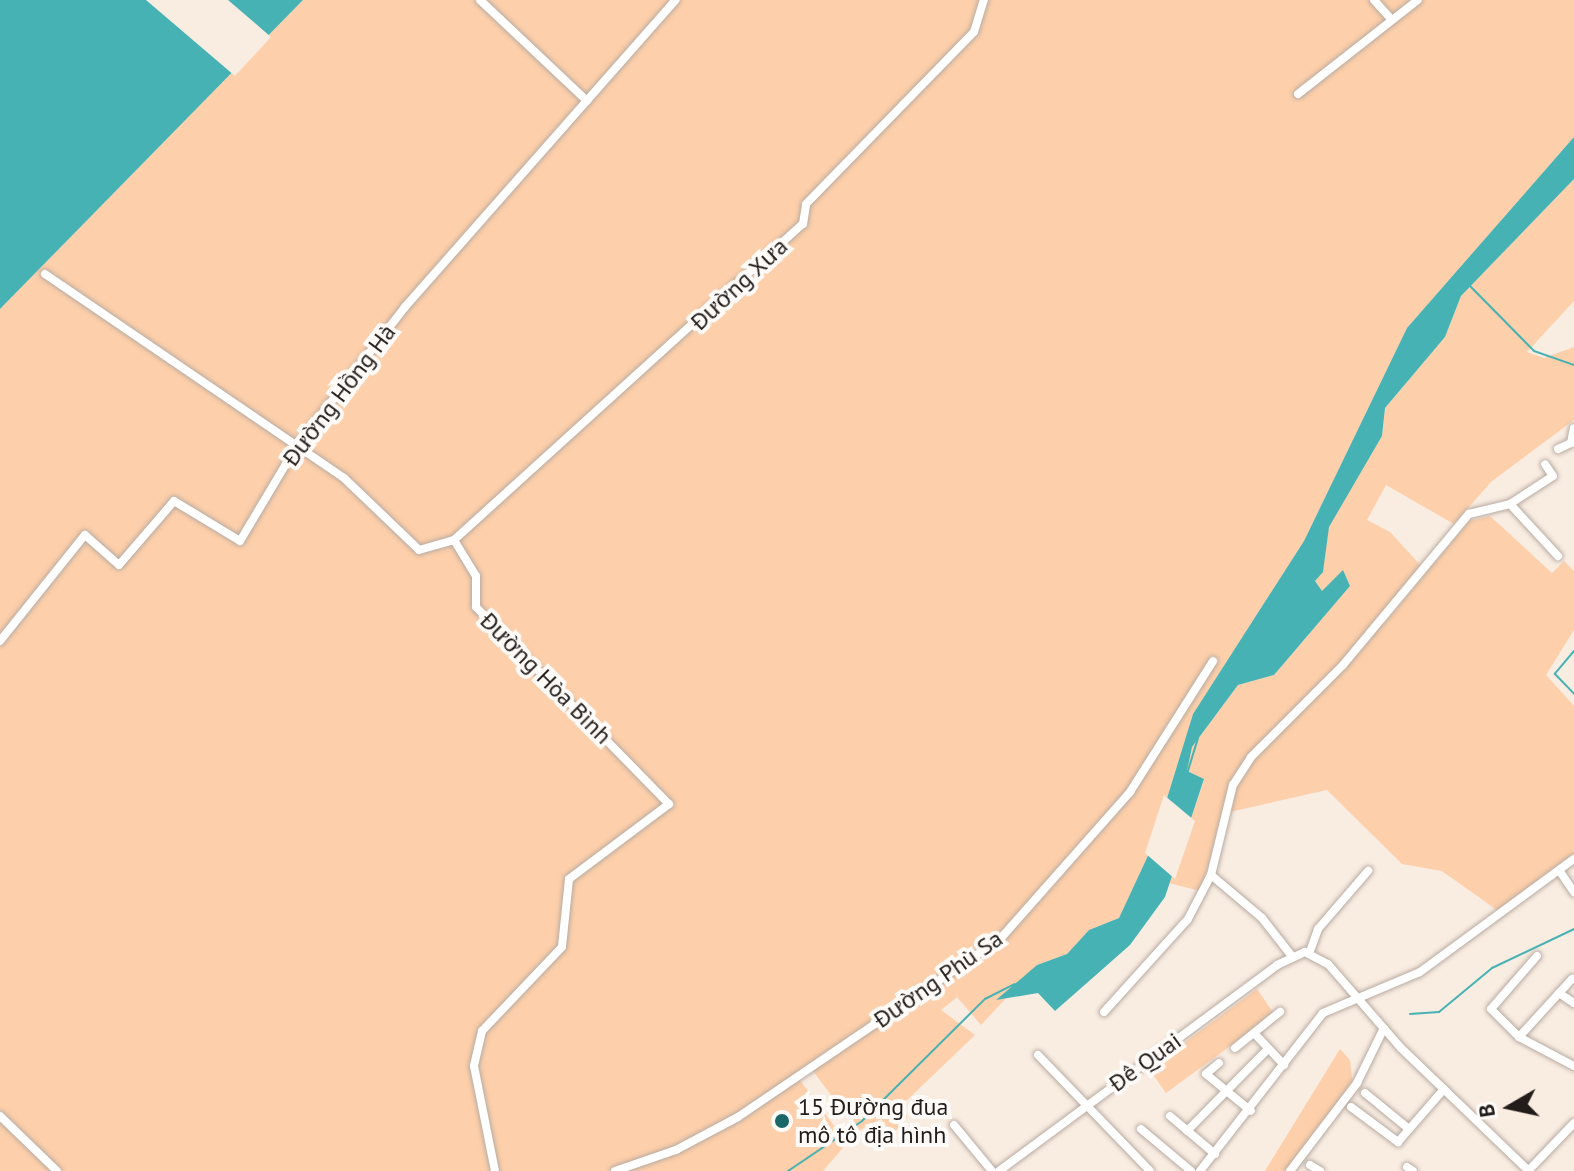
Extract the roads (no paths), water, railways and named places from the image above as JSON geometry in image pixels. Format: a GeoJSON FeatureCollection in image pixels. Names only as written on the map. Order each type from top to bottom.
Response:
{"type":"FeatureCollection","features":[{"type":"Feature","properties":{"kind":"street"},"geometry":{"type":"LineString","coordinates":[[480,0],[587,101]]}},
{"type":"Feature","properties":{"kind":"street","name":"Đường Hồng Hà"},"geometry":{"type":"LineString","coordinates":[[0,641],[85,535],[119,565],[174,501],[240,541],[296,447],[405,307],[676,0]]}},
{"type":"Feature","properties":{"kind":"street","name":"Đường Xưa"},"geometry":{"type":"LineString","coordinates":[[454,540],[803,224],[806,204],[974,32],[984,0]]}},
{"type":"Feature","properties":{"kind":"street"},"geometry":{"type":"LineString","coordinates":[[1374,0],[1391,19]]}},
{"type":"Feature","properties":{"kind":"street"},"geometry":{"type":"LineString","coordinates":[[1298,94],[1418,0]]}},
{"type":"Feature","properties":{"kind":"street"},"geometry":{"type":"LineString","coordinates":[[45,274],[385,510],[419,550],[454,540]]}},
{"type":"Feature","properties":{"kind":"street"},"geometry":{"type":"LineString","coordinates":[[1558,449],[1571,443],[1574,428]]}},
{"type":"Feature","properties":{"kind":"street"},"geometry":{"type":"LineString","coordinates":[[1104,1012],[1188,919],[1211,875],[1226,803],[1251,757],[1343,665],[1469,514],[1510,504],[1553,476],[1545,464]]}},
{"type":"Feature","properties":{"kind":"street"},"geometry":{"type":"LineString","coordinates":[[1510,504],[1558,556]]}},
{"type":"Feature","properties":{"kind":"street","name":"Đường Hòa Bình"},"geometry":{"type":"LineString","coordinates":[[454,540],[476,576],[476,607],[669,804],[569,879],[562,947],[482,1031],[474,1066],[495,1171]]}},
{"type":"Feature","properties":{"kind":"street","name":"Đường Phù Sa"},"geometry":{"type":"LineString","coordinates":[[615,1171],[676,1150],[738,1117],[1001,938],[1130,792],[1213,661]]}},
{"type":"Feature","properties":{"kind":"street"},"geometry":{"type":"LineString","coordinates":[[1200,1171],[1251,1111],[1323,1013],[1420,972],[1574,859]]}},
{"type":"Feature","properties":{"kind":"street"},"geometry":{"type":"LineString","coordinates":[[1559,870],[1574,892]]}},
{"type":"Feature","properties":{"kind":"street"},"geometry":{"type":"LineString","coordinates":[[1309,954],[1318,929],[1368,871]]}},
{"type":"Feature","properties":{"kind":"street"},"geometry":{"type":"LineString","coordinates":[[1211,875],[1262,918],[1291,955],[1309,954],[1358,998],[1384,1028],[1528,1171],[1574,1123]]}},
{"type":"Feature","properties":{"kind":"street","name":"Đê Quai"},"geometry":{"type":"LineString","coordinates":[[999,1171],[1291,955]]}},
{"type":"Feature","properties":{"kind":"street"},"geometry":{"type":"LineString","coordinates":[[1537,956],[1491,1009],[1519,1037],[1574,1066]]}},
{"type":"Feature","properties":{"kind":"street"},"geometry":{"type":"LineString","coordinates":[[1519,1037],[1572,979]]}},
{"type":"Feature","properties":{"kind":"street"},"geometry":{"type":"LineString","coordinates":[[1559,993],[1574,1003]]}},
{"type":"Feature","properties":{"kind":"street"},"geometry":{"type":"LineString","coordinates":[[1235,1048],[1280,1012]]}},
{"type":"Feature","properties":{"kind":"street"},"geometry":{"type":"LineString","coordinates":[[1290,1171],[1357,1083],[1384,1028]]}},
{"type":"Feature","properties":{"kind":"street"},"geometry":{"type":"LineString","coordinates":[[1254,1033],[1284,1065]]}},
{"type":"Feature","properties":{"kind":"street"},"geometry":{"type":"LineString","coordinates":[[1187,1131],[1267,1050]]}},
{"type":"Feature","properties":{"kind":"street"},"geometry":{"type":"LineString","coordinates":[[1038,1055],[1150,1171]]}},
{"type":"Feature","properties":{"kind":"street"},"geometry":{"type":"LineString","coordinates":[[1219,1063],[1206,1074],[1251,1111]]}},
{"type":"Feature","properties":{"kind":"street"},"geometry":{"type":"LineString","coordinates":[[1351,1107],[1398,1142],[1444,1089]]}},
{"type":"Feature","properties":{"kind":"street"},"geometry":{"type":"LineString","coordinates":[[1365,1093],[1409,1129]]}},
{"type":"Feature","properties":{"kind":"street"},"geometry":{"type":"LineString","coordinates":[[0,1116],[57,1171]]}},
{"type":"Feature","properties":{"kind":"street"},"geometry":{"type":"LineString","coordinates":[[1170,1116],[1215,1154]]}},
{"type":"Feature","properties":{"kind":"street"},"geometry":{"type":"LineString","coordinates":[[954,1125],[992,1171]]}},
{"type":"Feature","properties":{"kind":"street"},"geometry":{"type":"LineString","coordinates":[[1141,1129],[1191,1171]]}},
{"type":"Feature","properties":{"kind":"street"},"geometry":{"type":"LineString","coordinates":[[1310,1165],[1320,1171]]}},
{"type":"Feature","properties":{"kind":"water"},"geometry":{"type":"Polygon","coordinates":[[[0,0],[303,0],[0,309],[0,0]]]}},
{"type":"Feature","properties":{"kind":"water"},"geometry":{"type":"Polygon","coordinates":[[[1574,137],[1574,179],[1461,296],[1445,337],[1385,408],[1382,436],[1329,527],[1323,572],[1315,581],[1322,591],[1343,570],[1350,586],[1274,675],[1238,685],[1192,747],[1187,771],[1204,779],[1165,897],[1130,945],[1055,1011],[1038,993],[996,1000],[1037,965],[1067,954],[1089,930],[1119,918],[1152,847],[1193,714],[1304,541],[1407,328],[1574,137]]]}},
{"type":"Feature","properties":{"kind":"waterway"},"geometry":{"type":"LineString","coordinates":[[1470,286],[1534,351],[1574,365]]}},
{"type":"Feature","properties":{"kind":"waterway"},"geometry":{"type":"LineString","coordinates":[[1574,651],[1555,674],[1574,694]]}},
{"type":"Feature","properties":{"kind":"waterway"},"geometry":{"type":"LineString","coordinates":[[1187,774],[1198,738]]}},
{"type":"Feature","properties":{"kind":"waterway"},"geometry":{"type":"LineString","coordinates":[[1410,1014],[1439,1012],[1492,968],[1574,929]]}},
{"type":"Feature","properties":{"kind":"waterway"},"geometry":{"type":"LineString","coordinates":[[788,1171],[862,1121],[985,999],[1014,984]]}},
{"type":"Feature","properties":{"kind":"place","name":"15 Đường đua mô tô địa hình"},"geometry":{"type":"Point","coordinates":[782,1121]}}]}
